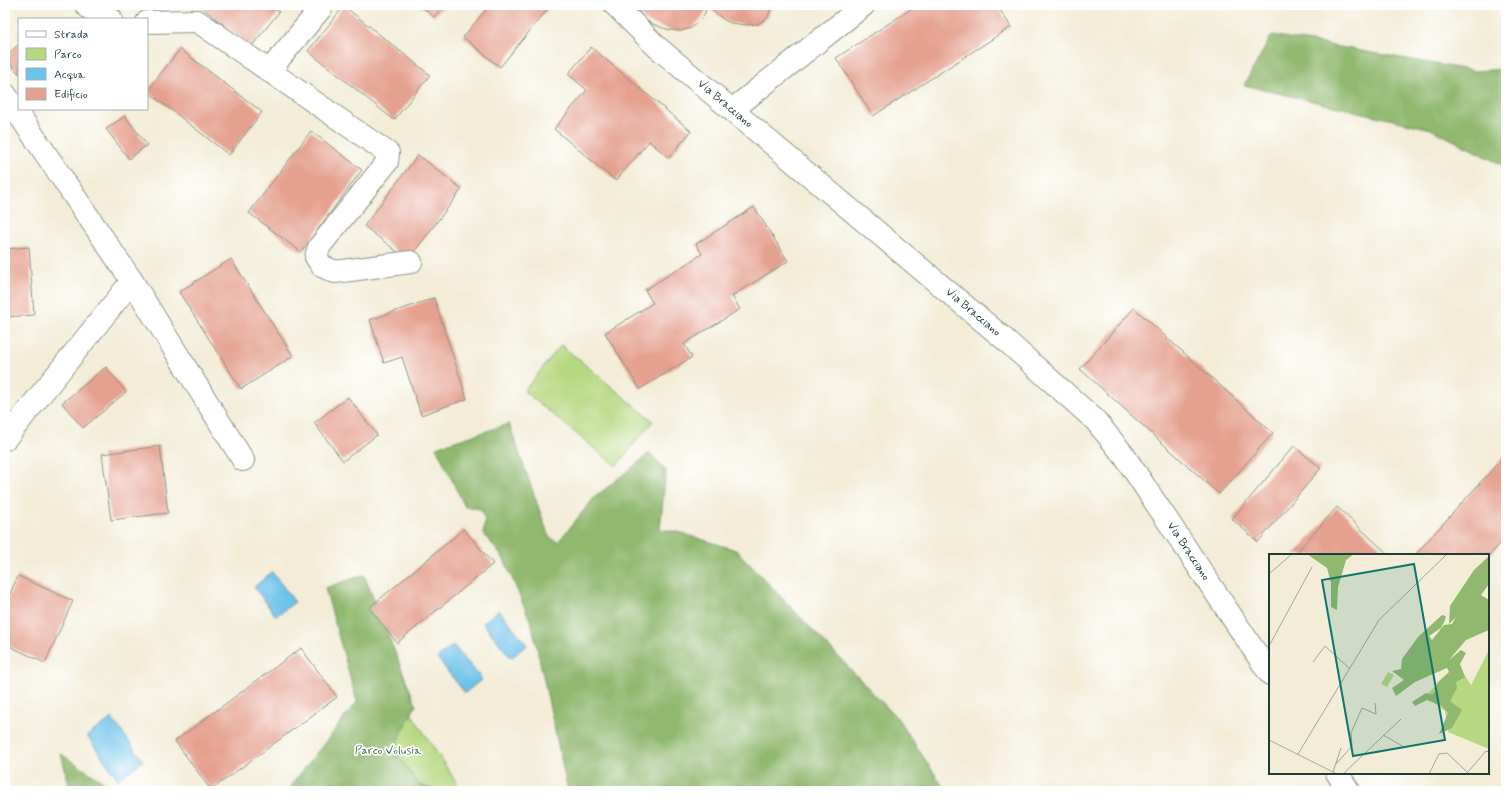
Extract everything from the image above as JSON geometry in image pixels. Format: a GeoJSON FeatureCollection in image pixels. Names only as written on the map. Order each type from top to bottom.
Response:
{"type":"FeatureCollection","features":[{"type":"Feature","properties":{"kind":"street"},"geometry":{"type":"LineString","coordinates":[[86,5],[109,18]]}},
{"type":"Feature","properties":{"kind":"street","name":"Via Bracciano"},"geometry":{"type":"LineString","coordinates":[[615,5],[657,47],[1002,337],[1095,420],[1123,454],[1269,673]]}},
{"type":"Feature","properties":{"kind":"street"},"geometry":{"type":"LineString","coordinates":[[732,110],[864,5]]}},
{"type":"Feature","properties":{"kind":"street"},"geometry":{"type":"LineString","coordinates":[[269,71],[321,8]]}},
{"type":"Feature","properties":{"kind":"street"},"geometry":{"type":"LineString","coordinates":[[148,22],[197,21],[388,153],[388,162],[319,247],[316,256],[322,266],[335,272],[411,262]]}},
{"type":"Feature","properties":{"kind":"street"},"geometry":{"type":"LineString","coordinates":[[5,94],[132,281],[243,460]]}},
{"type":"Feature","properties":{"kind":"street"},"geometry":{"type":"LineString","coordinates":[[5,439],[132,281]]}},
{"type":"Feature","properties":{"kind":"street"},"geometry":{"type":"LineString","coordinates":[[1338,774],[1349,791]]}},
{"type":"Feature","properties":{"kind":"green space"},"geometry":{"type":"Polygon","coordinates":[[[1272,35],[1474,71],[1506,69],[1506,167],[1431,129],[1244,85],[1272,35]]]}},
{"type":"Feature","properties":{"kind":"green space"},"geometry":{"type":"Polygon","coordinates":[[[561,345],[653,421],[616,466],[524,391],[561,345]]]}},
{"type":"Feature","properties":{"kind":"green space"},"geometry":{"type":"Polygon","coordinates":[[[509,424],[549,537],[558,542],[595,497],[650,453],[666,470],[660,529],[678,532],[736,550],[898,719],[946,791],[568,791],[532,625],[504,559],[483,533],[485,521],[481,509],[465,507],[436,447],[509,424]]]}},
{"type":"Feature","properties":{"kind":"green space"},"geometry":{"type":"Polygon","coordinates":[[[364,575],[416,705],[394,748],[419,785],[437,791],[292,791],[292,784],[357,702],[325,588],[364,575]]]}},
{"type":"Feature","properties":{"kind":"green space","name":"Parco Volusia"},"geometry":{"type":"Polygon","coordinates":[[[394,687],[462,791],[291,791],[394,687]]]}},
{"type":"Feature","properties":{"kind":"green space"},"geometry":{"type":"Polygon","coordinates":[[[61,754],[117,791],[71,791],[61,754]]]}},
{"type":"Feature","properties":{"kind":"water"},"geometry":{"type":"Polygon","coordinates":[[[272,572],[295,602],[276,616],[254,587],[272,572]]]}},
{"type":"Feature","properties":{"kind":"water"},"geometry":{"type":"Polygon","coordinates":[[[499,610],[527,645],[511,658],[483,623],[499,610]]]}},
{"type":"Feature","properties":{"kind":"water"},"geometry":{"type":"Polygon","coordinates":[[[453,645],[482,679],[465,693],[437,658],[453,645]]]}},
{"type":"Feature","properties":{"kind":"water"},"geometry":{"type":"Polygon","coordinates":[[[112,718],[143,761],[118,779],[87,736],[112,718]]]}},
{"type":"Feature","properties":{"kind":"building"},"geometry":{"type":"Polygon","coordinates":[[[99,5],[124,5],[115,17],[99,5]]]}},
{"type":"Feature","properties":{"kind":"building"},"geometry":{"type":"Polygon","coordinates":[[[199,5],[270,5],[279,12],[251,47],[199,5]]]}},
{"type":"Feature","properties":{"kind":"building"},"geometry":{"type":"Polygon","coordinates":[[[420,5],[444,5],[434,17],[420,5]]]}},
{"type":"Feature","properties":{"kind":"building"},"geometry":{"type":"Polygon","coordinates":[[[490,5],[551,5],[500,67],[463,37],[490,5]]]}},
{"type":"Feature","properties":{"kind":"building"},"geometry":{"type":"Polygon","coordinates":[[[637,5],[708,5],[703,17],[699,21],[691,28],[681,31],[669,30],[650,23],[643,18],[637,5]]]}},
{"type":"Feature","properties":{"kind":"building"},"geometry":{"type":"Polygon","coordinates":[[[710,5],[773,5],[767,18],[758,24],[745,25],[731,23],[724,20],[711,9],[710,5]]]}},
{"type":"Feature","properties":{"kind":"building"},"geometry":{"type":"Polygon","coordinates":[[[917,5],[997,5],[1011,27],[873,116],[836,58],[917,5]]]}},
{"type":"Feature","properties":{"kind":"building"},"geometry":{"type":"Polygon","coordinates":[[[344,6],[430,75],[394,120],[308,51],[344,6]]]}},
{"type":"Feature","properties":{"kind":"building"},"geometry":{"type":"Polygon","coordinates":[[[18,45],[18,73],[5,57],[18,45]]]}},
{"type":"Feature","properties":{"kind":"building"},"geometry":{"type":"Polygon","coordinates":[[[591,47],[691,131],[669,158],[649,141],[616,181],[554,129],[587,90],[568,74],[591,47]]]}},
{"type":"Feature","properties":{"kind":"building"},"geometry":{"type":"Polygon","coordinates":[[[180,49],[262,112],[229,155],[148,92],[148,90],[180,49]]]}},
{"type":"Feature","properties":{"kind":"building"},"geometry":{"type":"Polygon","coordinates":[[[125,116],[147,145],[129,159],[106,129],[125,116]]]}},
{"type":"Feature","properties":{"kind":"building"},"geometry":{"type":"Polygon","coordinates":[[[311,131],[362,170],[301,252],[249,213],[311,131]]]}},
{"type":"Feature","properties":{"kind":"building"},"geometry":{"type":"Polygon","coordinates":[[[418,155],[462,189],[408,260],[364,226],[418,155]]]}},
{"type":"Feature","properties":{"kind":"building"},"geometry":{"type":"Polygon","coordinates":[[[754,207],[788,261],[732,296],[740,309],[684,344],[692,357],[640,389],[605,333],[653,303],[645,290],[702,254],[696,244],[754,207]]]}},
{"type":"Feature","properties":{"kind":"building"},"geometry":{"type":"Polygon","coordinates":[[[29,247],[34,315],[5,317],[5,249],[29,247]]]}},
{"type":"Feature","properties":{"kind":"building"},"geometry":{"type":"Polygon","coordinates":[[[231,259],[293,356],[241,389],[179,292],[231,259]]]}},
{"type":"Feature","properties":{"kind":"building"},"geometry":{"type":"Polygon","coordinates":[[[434,298],[467,399],[421,415],[402,357],[384,363],[370,320],[434,298]]]}},
{"type":"Feature","properties":{"kind":"building"},"geometry":{"type":"Polygon","coordinates":[[[1134,308],[1273,433],[1219,494],[1080,369],[1134,308]]]}},
{"type":"Feature","properties":{"kind":"building"},"geometry":{"type":"Polygon","coordinates":[[[106,367],[126,392],[83,428],[62,403],[106,367]]]}},
{"type":"Feature","properties":{"kind":"building"},"geometry":{"type":"Polygon","coordinates":[[[348,397],[377,435],[343,461],[314,423],[348,397]]]}},
{"type":"Feature","properties":{"kind":"building"},"geometry":{"type":"Polygon","coordinates":[[[160,446],[168,513],[111,520],[102,454],[160,446]]]}},
{"type":"Feature","properties":{"kind":"building"},"geometry":{"type":"Polygon","coordinates":[[[1294,446],[1321,468],[1258,542],[1232,519],[1294,446]]]}},
{"type":"Feature","properties":{"kind":"building"},"geometry":{"type":"Polygon","coordinates":[[[1506,454],[1506,537],[1489,556],[1489,554],[1416,554],[1506,454]]]}},
{"type":"Feature","properties":{"kind":"building"},"geometry":{"type":"Polygon","coordinates":[[[1337,507],[1388,554],[1295,554],[1337,507]]]}},
{"type":"Feature","properties":{"kind":"building"},"geometry":{"type":"Polygon","coordinates":[[[464,529],[493,564],[397,643],[369,608],[464,529]]]}},
{"type":"Feature","properties":{"kind":"building"},"geometry":{"type":"Polygon","coordinates":[[[18,576],[73,601],[45,663],[5,644],[5,605],[18,576]]]}},
{"type":"Feature","properties":{"kind":"building"},"geometry":{"type":"Polygon","coordinates":[[[301,648],[337,697],[211,790],[175,741],[301,648]]]}}]}
